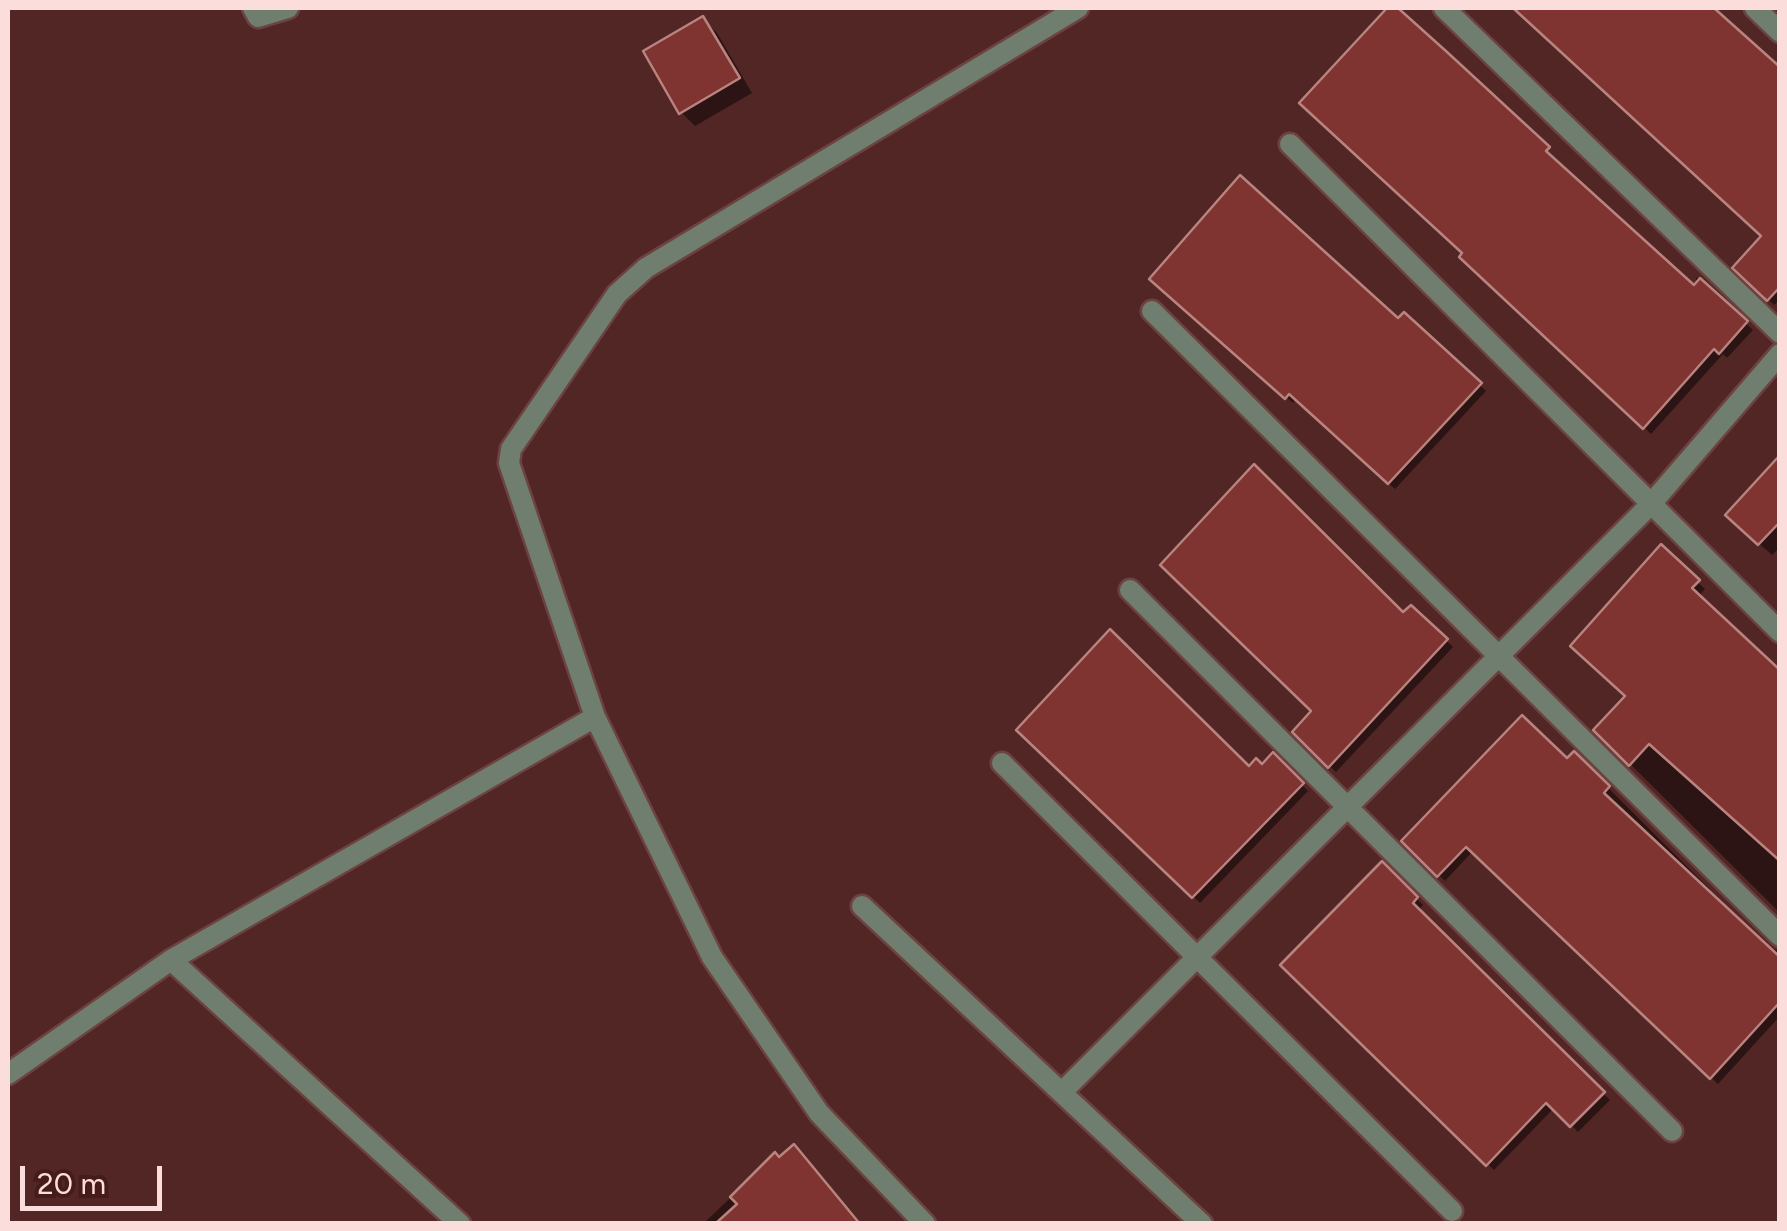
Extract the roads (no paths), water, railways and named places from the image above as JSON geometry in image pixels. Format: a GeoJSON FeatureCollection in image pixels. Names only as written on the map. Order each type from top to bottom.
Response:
{"type":"FeatureCollection","features":[{"type":"Feature","properties":{"kind":"street"},"geometry":{"type":"LineString","coordinates":[[254,8],[258,17],[288,8]]}},
{"type":"Feature","properties":{"kind":"street"},"geometry":{"type":"LineString","coordinates":[[925,1224],[818,1113],[712,957],[594,717],[509,463],[514,440],[617,294],[646,268],[1078,8]]}},
{"type":"Feature","properties":{"kind":"street"},"geometry":{"type":"LineString","coordinates":[[1444,8],[1780,332]]}},
{"type":"Feature","properties":{"kind":"street"},"geometry":{"type":"LineString","coordinates":[[1755,8],[1779,30]]}},
{"type":"Feature","properties":{"kind":"street"},"geometry":{"type":"LineString","coordinates":[[1290,144],[1780,632]]}},
{"type":"Feature","properties":{"kind":"street"},"geometry":{"type":"LineString","coordinates":[[1152,311],[1780,936]]}},
{"type":"Feature","properties":{"kind":"street"},"geometry":{"type":"LineString","coordinates":[[1063,1090],[1651,504],[1780,354]]}},
{"type":"Feature","properties":{"kind":"street"},"geometry":{"type":"LineString","coordinates":[[1130,590],[1672,1131]]}},
{"type":"Feature","properties":{"kind":"street"},"geometry":{"type":"LineString","coordinates":[[8,1074],[170,960],[594,717]]}},
{"type":"Feature","properties":{"kind":"street"},"geometry":{"type":"LineString","coordinates":[[1002,763],[1452,1211]]}},
{"type":"Feature","properties":{"kind":"street"},"geometry":{"type":"LineString","coordinates":[[862,906],[1202,1224]]}},
{"type":"Feature","properties":{"kind":"street"},"geometry":{"type":"LineString","coordinates":[[170,960],[460,1224]]}}]}
